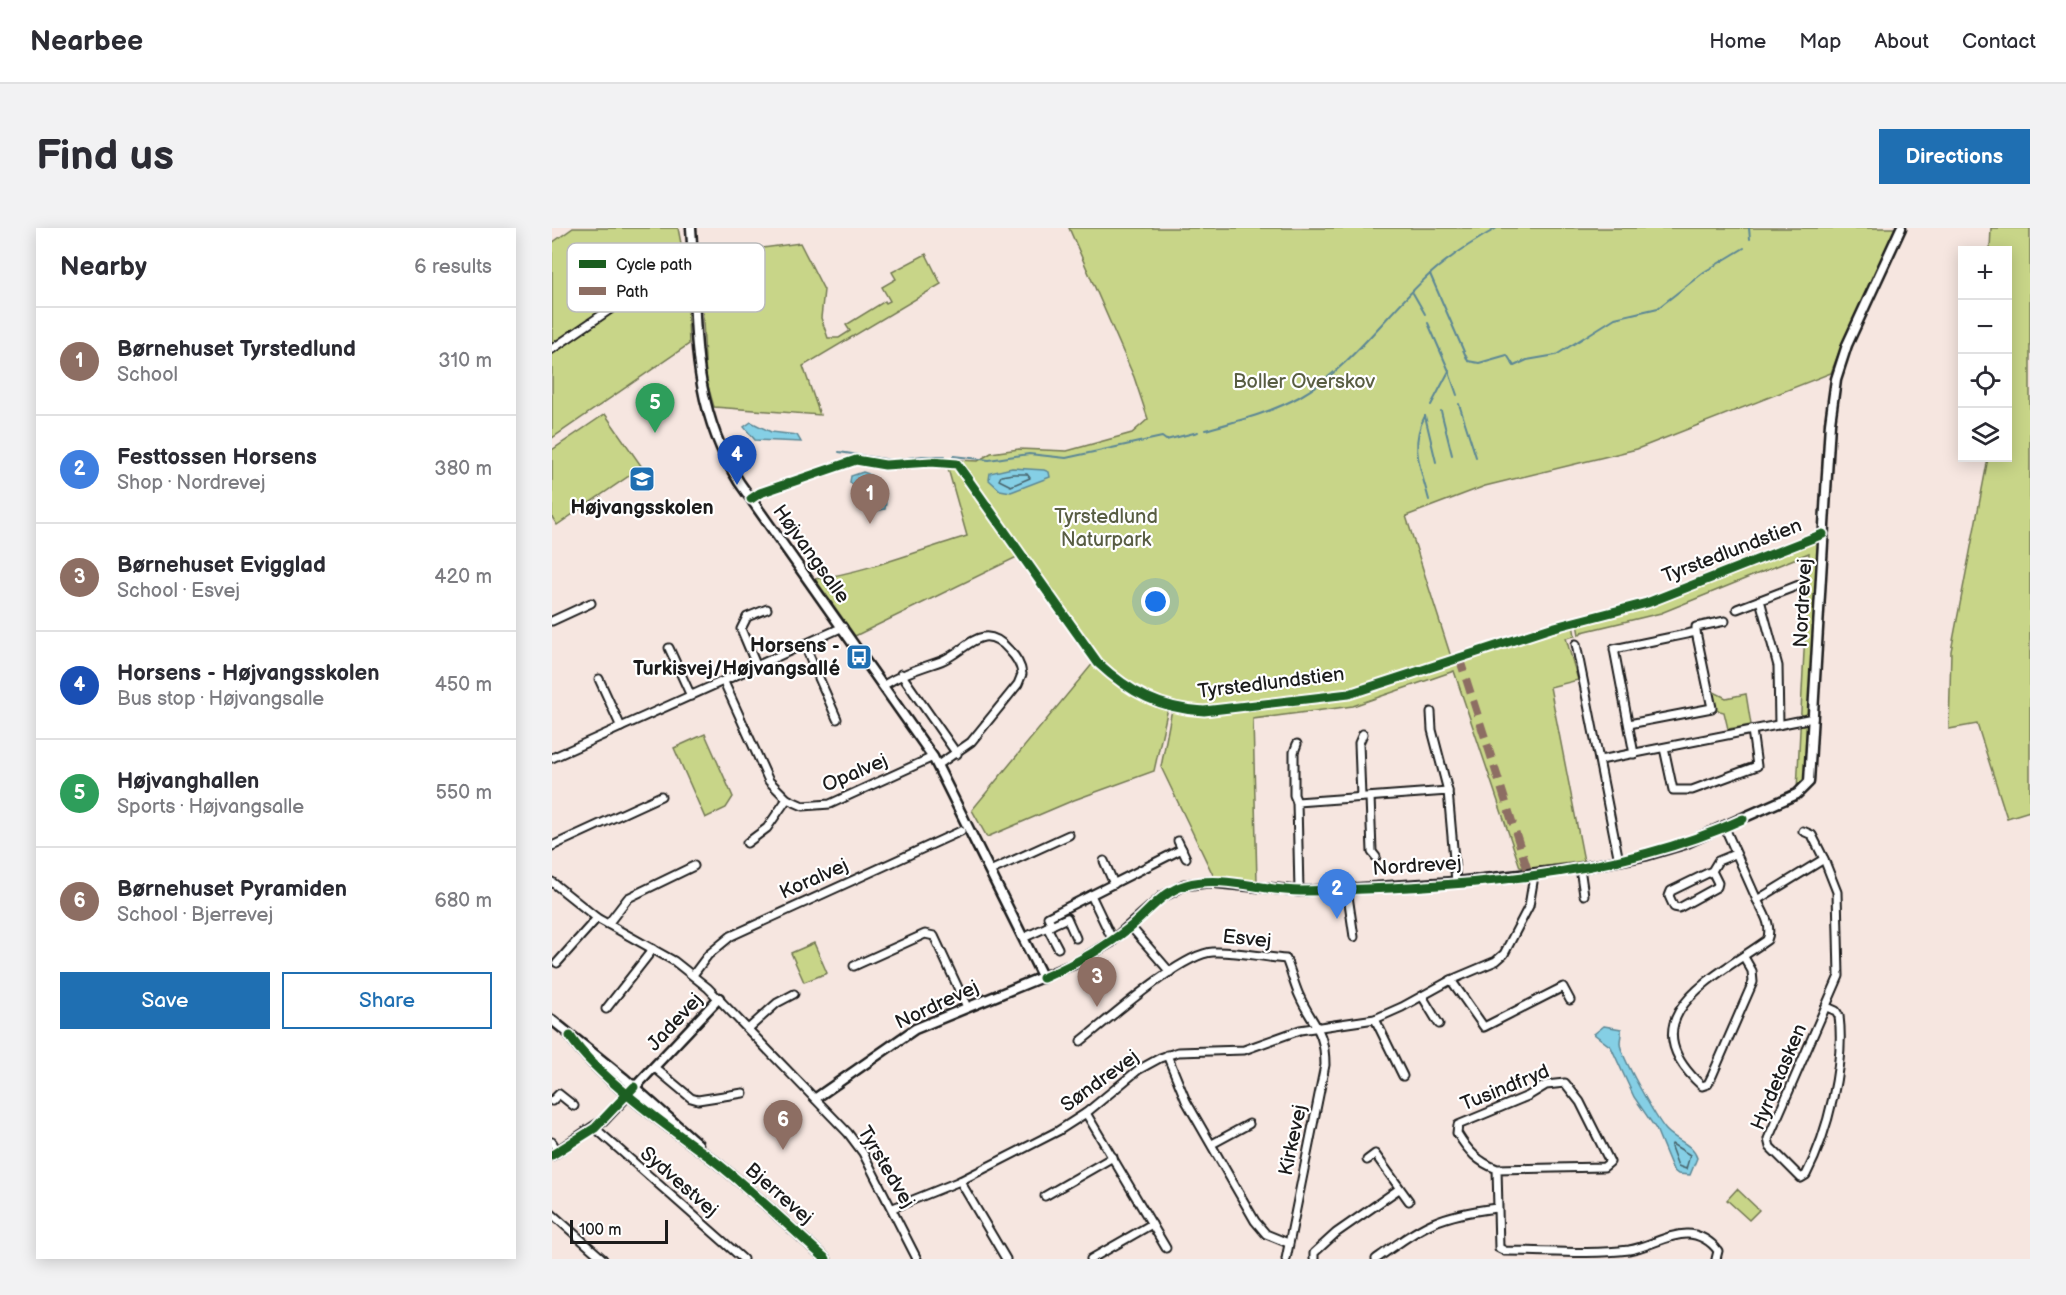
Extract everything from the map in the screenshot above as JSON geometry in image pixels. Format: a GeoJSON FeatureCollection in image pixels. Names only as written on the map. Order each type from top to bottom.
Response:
{"type":"FeatureCollection","features":[{"type":"Feature","properties":{"kind":"street","name":"Nordrevej"},"geometry":{"type":"LineString","coordinates":[[816,1098],[915,1029],[1074,964],[1131,927],[1167,894],[1197,882],[1299,891],[1456,882],[1580,868],[1619,861],[1684,844],[1725,828],[1797,794],[1809,782],[1830,423],[1836,379],[1848,345],[1901,228]]}},
{"type":"Feature","properties":{"kind":"street"},"geometry":{"type":"LineString","coordinates":[[552,349],[607,312]]}},
{"type":"Feature","properties":{"kind":"street","name":"Højvangsalle"},"geometry":{"type":"LineString","coordinates":[[694,312],[698,373],[713,433],[739,482],[936,761],[1043,978]]}},
{"type":"Feature","properties":{"kind":"street"},"geometry":{"type":"LineString","coordinates":[[1737,609],[1799,585]]}},
{"type":"Feature","properties":{"kind":"street"},"geometry":{"type":"LineString","coordinates":[[1760,600],[1778,666],[1779,725]]}},
{"type":"Feature","properties":{"kind":"street"},"geometry":{"type":"LineString","coordinates":[[552,621],[591,603]]}},
{"type":"Feature","properties":{"kind":"street"},"geometry":{"type":"LineString","coordinates":[[758,667],[741,629],[747,617],[767,609]]}},
{"type":"Feature","properties":{"kind":"street"},"geometry":{"type":"LineString","coordinates":[[1629,724],[1712,708],[1696,627],[1725,621]]}},
{"type":"Feature","properties":{"kind":"street"},"geometry":{"type":"LineString","coordinates":[[553,755],[758,667],[843,627]]}},
{"type":"Feature","properties":{"kind":"street"},"geometry":{"type":"LineString","coordinates":[[1634,754],[1614,649],[1696,632]]}},
{"type":"Feature","properties":{"kind":"street","name":"Opalvej"},"geometry":{"type":"LineString","coordinates":[[787,799],[803,806],[830,804],[957,754],[971,742],[1018,684],[1022,674],[1018,661],[999,640],[983,636],[972,640],[940,661],[901,674],[884,685]]}},
{"type":"Feature","properties":{"kind":"street"},"geometry":{"type":"LineString","coordinates":[[1576,644],[1619,861]]}},
{"type":"Feature","properties":{"kind":"street"},"geometry":{"type":"LineString","coordinates":[[805,646],[837,719]]}},
{"type":"Feature","properties":{"kind":"street"},"geometry":{"type":"LineString","coordinates":[[669,648],[691,696]]}},
{"type":"Feature","properties":{"kind":"street"},"geometry":{"type":"LineString","coordinates":[[901,674],[957,754]]}},
{"type":"Feature","properties":{"kind":"street"},"geometry":{"type":"LineString","coordinates":[[599,679],[621,727]]}},
{"type":"Feature","properties":{"kind":"street"},"geometry":{"type":"LineString","coordinates":[[724,682],[769,781],[787,799],[767,828],[747,843]]}},
{"type":"Feature","properties":{"kind":"street"},"geometry":{"type":"LineString","coordinates":[[1431,712],[1432,730],[1448,791],[1456,882]]}},
{"type":"Feature","properties":{"kind":"street"},"geometry":{"type":"LineString","coordinates":[[1600,760],[1813,718]]}},
{"type":"Feature","properties":{"kind":"street"},"geometry":{"type":"LineString","coordinates":[[1664,748],[1673,790],[1683,792],[1757,766],[1752,730]]}},
{"type":"Feature","properties":{"kind":"street"},"geometry":{"type":"LineString","coordinates":[[1361,797],[1359,743],[1363,734]]}},
{"type":"Feature","properties":{"kind":"street"},"geometry":{"type":"LineString","coordinates":[[1298,744],[1294,752],[1294,795],[1297,802],[1299,891]]}},
{"type":"Feature","properties":{"kind":"street"},"geometry":{"type":"LineString","coordinates":[[1297,802],[1448,791]]}},
{"type":"Feature","properties":{"kind":"street"},"geometry":{"type":"LineString","coordinates":[[552,846],[661,796]]}},
{"type":"Feature","properties":{"kind":"street"},"geometry":{"type":"LineString","coordinates":[[1370,797],[1372,852],[1376,857]]}},
{"type":"Feature","properties":{"kind":"street"},"geometry":{"type":"LineString","coordinates":[[1725,828],[1770,933],[1767,940],[1743,957],[1694,992],[1682,1006],[1674,1023],[1671,1040],[1675,1053],[1683,1066],[1702,1086],[1707,1084],[1712,1076],[1753,982],[1752,971],[1743,957]]}},
{"type":"Feature","properties":{"kind":"street","name":"Koralvej"},"geometry":{"type":"LineString","coordinates":[[693,975],[708,955],[731,936],[961,831]]}},
{"type":"Feature","properties":{"kind":"street","name":"Hyrdetasken"},"geometry":{"type":"LineString","coordinates":[[1803,831],[1812,835],[1837,892],[1839,976],[1768,1139],[1770,1147],[1801,1178],[1806,1175],[1823,1136],[1836,1072],[1839,1016],[1836,1011],[1827,1007]]}},
{"type":"Feature","properties":{"kind":"street"},"geometry":{"type":"LineString","coordinates":[[990,871],[1069,835]]}},
{"type":"Feature","properties":{"kind":"street"},"geometry":{"type":"LineString","coordinates":[[1178,841],[1186,858]]}},
{"type":"Feature","properties":{"kind":"street"},"geometry":{"type":"LineString","coordinates":[[1058,948],[1048,916],[1182,849]]}},
{"type":"Feature","properties":{"kind":"street"},"geometry":{"type":"LineString","coordinates":[[1712,871],[1718,883],[1717,887],[1679,908],[1674,907],[1669,896],[1671,891],[1712,871],[1718,861],[1735,854]]}},
{"type":"Feature","properties":{"kind":"street"},"geometry":{"type":"LineString","coordinates":[[1757,900],[1824,859]]}},
{"type":"Feature","properties":{"kind":"street"},"geometry":{"type":"LineString","coordinates":[[1104,861],[1114,884]]}},
{"type":"Feature","properties":{"kind":"street"},"geometry":{"type":"LineString","coordinates":[[608,924],[628,898],[694,866]]}},
{"type":"Feature","properties":{"kind":"street"},"geometry":{"type":"LineString","coordinates":[[1580,868],[1584,895]]}},
{"type":"Feature","properties":{"kind":"street","name":"Tyrstedvej"},"geometry":{"type":"LineString","coordinates":[[552,882],[597,918],[653,949],[693,975],[719,998],[816,1098],[863,1153],[917,1259]]}},
{"type":"Feature","properties":{"kind":"street","name":"Søndrevej"},"geometry":{"type":"LineString","coordinates":[[893,1209],[1025,1150],[1086,1113],[1138,1070],[1167,1055],[1178,1052],[1244,1050],[1300,1030],[1375,1019],[1451,980],[1487,966],[1504,954],[1529,906],[1533,882]]}},
{"type":"Feature","properties":{"kind":"street","name":"Nordrevej"},"geometry":{"type":"LineString","coordinates":[[1347,889],[1354,938]]}},
{"type":"Feature","properties":{"kind":"street"},"geometry":{"type":"LineString","coordinates":[[1091,895],[1113,940]]}},
{"type":"Feature","properties":{"kind":"street"},"geometry":{"type":"LineString","coordinates":[[557,963],[597,918]]}},
{"type":"Feature","properties":{"kind":"street"},"geometry":{"type":"LineString","coordinates":[[1023,938],[1067,918],[1076,938]]}},
{"type":"Feature","properties":{"kind":"street"},"geometry":{"type":"LineString","coordinates":[[1131,927],[1170,972]]}},
{"type":"Feature","properties":{"kind":"street"},"geometry":{"type":"LineString","coordinates":[[854,966],[925,934],[933,936],[967,1007]]}},
{"type":"Feature","properties":{"kind":"street"},"geometry":{"type":"LineString","coordinates":[[606,1009],[653,949]]}},
{"type":"Feature","properties":{"kind":"street","name":"Esvej"},"geometry":{"type":"LineString","coordinates":[[1081,1041],[1170,972],[1196,956],[1212,952],[1286,959],[1298,993],[1319,1028]]}},
{"type":"Feature","properties":{"kind":"street"},"geometry":{"type":"LineString","coordinates":[[1451,980],[1484,1027],[1563,987],[1570,1000]]}},
{"type":"Feature","properties":{"kind":"street"},"geometry":{"type":"LineString","coordinates":[[748,1029],[777,1003],[794,994]]}},
{"type":"Feature","properties":{"kind":"street"},"geometry":{"type":"LineString","coordinates":[[1422,996],[1439,1024]]}},
{"type":"Feature","properties":{"kind":"street","name":"Jadevej"},"geometry":{"type":"LineString","coordinates":[[555,1153],[595,1128],[655,1068],[719,998]]}},
{"type":"Feature","properties":{"kind":"street"},"geometry":{"type":"LineString","coordinates":[[1375,1019],[1403,1076]]}},
{"type":"Feature","properties":{"kind":"street","name":"Bjerrevej"},"geometry":{"type":"LineString","coordinates":[[552,1020],[570,1035],[576,1046],[631,1090],[826,1259]]}},
{"type":"Feature","properties":{"kind":"street","name":"Kirkevej"},"geometry":{"type":"LineString","coordinates":[[1286,1259],[1324,1065],[1325,1050],[1319,1028]]}},
{"type":"Feature","properties":{"kind":"street"},"geometry":{"type":"LineString","coordinates":[[1167,1055],[1186,1101],[1256,1221],[1266,1234],[1288,1244]]}},
{"type":"Feature","properties":{"kind":"street","name":"Jadevej"},"geometry":{"type":"LineString","coordinates":[[655,1068],[691,1098],[698,1100],[743,1093]]}},
{"type":"Feature","properties":{"kind":"street","name":"Tusindfryd"},"geometry":{"type":"LineString","coordinates":[[1560,1082],[1571,1087],[1610,1159],[1604,1167],[1497,1169],[1484,1164],[1473,1155],[1457,1133],[1458,1125],[1546,1085],[1560,1082]]}},
{"type":"Feature","properties":{"kind":"street"},"geometry":{"type":"LineString","coordinates":[[552,1101],[559,1094],[574,1106]]}},
{"type":"Feature","properties":{"kind":"street"},"geometry":{"type":"LineString","coordinates":[[1086,1113],[1166,1248]]}},
{"type":"Feature","properties":{"kind":"street"},"geometry":{"type":"LineString","coordinates":[[1212,1144],[1249,1124]]}},
{"type":"Feature","properties":{"kind":"street","name":"Sydvestvej"},"geometry":{"type":"LineString","coordinates":[[595,1128],[743,1259]]}},
{"type":"Feature","properties":{"kind":"street"},"geometry":{"type":"LineString","coordinates":[[552,1142],[555,1153]]}},
{"type":"Feature","properties":{"kind":"street"},"geometry":{"type":"LineString","coordinates":[[1367,1160],[1375,1154],[1409,1201]]}},
{"type":"Feature","properties":{"kind":"street"},"geometry":{"type":"LineString","coordinates":[[1045,1196],[1113,1157]]}},
{"type":"Feature","properties":{"kind":"street"},"geometry":{"type":"LineString","coordinates":[[1497,1169],[1498,1245],[1501,1250],[1572,1255],[1637,1249],[1669,1237],[1687,1234],[1710,1242],[1718,1251],[1716,1259]]}},
{"type":"Feature","properties":{"kind":"street"},"geometry":{"type":"LineString","coordinates":[[960,1181],[1005,1259]]}},
{"type":"Feature","properties":{"kind":"street"},"geometry":{"type":"LineString","coordinates":[[1314,1259],[1314,1252],[1336,1233],[1399,1189]]}},
{"type":"Feature","properties":{"kind":"street"},"geometry":{"type":"LineString","coordinates":[[1376,1259],[1431,1222],[1457,1212],[1497,1208]]}},
{"type":"Feature","properties":{"kind":"street"},"geometry":{"type":"LineString","coordinates":[[552,1214],[603,1259]]}},
{"type":"Feature","properties":{"kind":"street"},"geometry":{"type":"LineString","coordinates":[[1090,1259],[1152,1224]]}},
{"type":"Feature","properties":{"kind":"green space"},"geometry":{"type":"Polygon","coordinates":[[[573,228],[678,228],[681,243],[567,243],[567,312],[688,312],[689,344],[552,438],[552,243],[573,228]]]}},
{"type":"Feature","properties":{"kind":"green space","name":"Boller Overskov"},"geometry":{"type":"Polygon","coordinates":[[[1069,228],[1898,228],[1844,339],[1831,373],[1637,449],[1485,486],[1406,516],[1451,657],[1349,691],[1215,709],[1173,705],[1153,699],[1125,684],[1100,661],[958,460],[978,461],[991,453],[1019,449],[1067,451],[1132,433],[1148,419],[1134,377],[1069,228]]]}},
{"type":"Feature","properties":{"kind":"green space"},"geometry":{"type":"Polygon","coordinates":[[[1991,228],[2030,228],[2030,811],[2007,818],[1977,724],[1949,729],[1951,651],[1987,462],[2012,462],[2012,246],[1990,246],[1991,228]]]}},
{"type":"Feature","properties":{"kind":"green space"},"geometry":{"type":"Polygon","coordinates":[[[800,243],[824,290],[821,318],[828,338],[839,338],[850,331],[846,325],[885,301],[886,303],[890,301],[882,287],[896,279],[892,272],[926,254],[941,284],[803,366],[820,415],[714,407],[706,379],[703,312],[765,312],[765,248],[800,243]]]}},
{"type":"Feature","properties":{"kind":"green space"},"geometry":{"type":"Polygon","coordinates":[[[605,414],[642,467],[557,525],[552,517],[552,450],[605,414]]]}},
{"type":"Feature","properties":{"kind":"green space"},"geometry":{"type":"Polygon","coordinates":[[[950,463],[956,465],[1019,556],[855,636],[815,579],[872,566],[967,536],[947,465],[950,463]]]}},
{"type":"Feature","properties":{"kind":"green space"},"geometry":{"type":"Polygon","coordinates":[[[1819,539],[1806,777],[1797,790],[1809,553],[1661,613],[1582,632],[1579,635],[1577,623],[1647,605],[1819,539]]]}},
{"type":"Feature","properties":{"kind":"green space"},"geometry":{"type":"Polygon","coordinates":[[[1573,624],[1575,636],[1566,638],[1578,680],[1550,687],[1584,861],[1534,868],[1520,867],[1454,671],[1353,706],[1253,719],[1257,882],[1214,877],[1161,767],[1172,709],[1203,713],[1226,712],[1350,695],[1573,624]]]}},
{"type":"Feature","properties":{"kind":"green space"},"geometry":{"type":"Polygon","coordinates":[[[1094,662],[1128,689],[1168,708],[1154,771],[1074,800],[987,837],[972,810],[1094,662]]]}},
{"type":"Feature","properties":{"kind":"green space"},"geometry":{"type":"Polygon","coordinates":[[[1712,691],[1726,698],[1746,694],[1751,725],[1728,729],[1724,712],[1716,710],[1712,691]]]}},
{"type":"Feature","properties":{"kind":"green space"},"geometry":{"type":"Polygon","coordinates":[[[705,734],[733,797],[726,808],[705,818],[674,748],[705,734]]]}},
{"type":"Feature","properties":{"kind":"green space"},"geometry":{"type":"Polygon","coordinates":[[[814,943],[827,973],[804,982],[791,953],[814,943]]]}},
{"type":"Feature","properties":{"kind":"green space"},"geometry":{"type":"Polygon","coordinates":[[[1737,1189],[1759,1210],[1749,1220],[1727,1200],[1737,1189]]]}},
{"type":"Feature","properties":{"kind":"water"},"geometry":{"type":"Polygon","coordinates":[[[751,422],[771,432],[797,435],[801,442],[755,440],[744,427],[751,422]]]}},
{"type":"Feature","properties":{"kind":"water"},"geometry":{"type":"Polygon","coordinates":[[[1012,468],[1044,470],[1049,472],[1050,477],[1011,492],[1000,490],[989,480],[990,473],[1012,468]]]}},
{"type":"Feature","properties":{"kind":"water"},"geometry":{"type":"Polygon","coordinates":[[[863,472],[877,482],[883,492],[885,509],[870,512],[868,501],[850,482],[851,476],[863,472]]]}},
{"type":"Feature","properties":{"kind":"water"},"geometry":{"type":"Polygon","coordinates":[[[1604,1026],[1621,1029],[1622,1050],[1647,1101],[1666,1130],[1688,1145],[1695,1153],[1697,1158],[1690,1175],[1678,1174],[1673,1170],[1656,1129],[1634,1097],[1611,1047],[1594,1034],[1604,1026]]]}},
{"type":"Feature","properties":{"kind":"waterway"},"geometry":{"type":"LineString","coordinates":[[1205,430],[1277,408],[1318,385],[1352,356],[1429,275],[1462,250],[1497,228]]}},
{"type":"Feature","properties":{"kind":"waterway"},"geometry":{"type":"LineString","coordinates":[[1749,228],[1750,239]]}},
{"type":"Feature","properties":{"kind":"waterway"},"geometry":{"type":"LineString","coordinates":[[1430,274],[1468,361],[1479,363],[1507,355],[1514,366],[1527,360],[1556,355],[1615,318],[1658,308],[1704,272],[1744,248]]}},
{"type":"Feature","properties":{"kind":"waterway"},"geometry":{"type":"LineString","coordinates":[[1413,293],[1425,314]]}},
{"type":"Feature","properties":{"kind":"waterway"},"geometry":{"type":"LineString","coordinates":[[1428,323],[1449,371],[1431,405]]}},
{"type":"Feature","properties":{"kind":"waterway"},"geometry":{"type":"LineString","coordinates":[[1449,372],[1457,395]]}},
{"type":"Feature","properties":{"kind":"waterway"},"geometry":{"type":"LineString","coordinates":[[1459,404],[1476,457]]}},
{"type":"Feature","properties":{"kind":"waterway"},"geometry":{"type":"LineString","coordinates":[[1441,411],[1452,455]]}},
{"type":"Feature","properties":{"kind":"waterway"},"geometry":{"type":"LineString","coordinates":[[1425,416],[1420,427],[1417,447],[1429,500]]}},
{"type":"Feature","properties":{"kind":"waterway"},"geometry":{"type":"LineString","coordinates":[[1425,416],[1436,462]]}},
{"type":"Feature","properties":{"kind":"waterway"},"geometry":{"type":"LineString","coordinates":[[953,456],[989,460],[1029,454],[1066,458],[1162,437],[1166,440],[1198,432]]}},
{"type":"Feature","properties":{"kind":"waterway"},"geometry":{"type":"LineString","coordinates":[[839,452],[892,460],[945,456]]}},
{"type":"Feature","properties":{"kind":"marked path"},"geometry":{"type":"LineString","coordinates":[[1459,657],[1529,874]]}},
{"type":"Feature","properties":{"kind":"cycle path","name":"Tyrstedlundstien"},"geometry":{"type":"LineString","coordinates":[[751,499],[760,493],[856,460],[885,465],[931,462],[957,464],[1098,663],[1146,697],[1174,707],[1204,711],[1349,694],[1551,628],[1647,603],[1823,534]]}},
{"type":"Feature","properties":{"kind":"cycle path"},"geometry":{"type":"LineString","coordinates":[[1043,978],[1109,943],[1162,898],[1186,885],[1215,881],[1303,891],[1471,883],[1584,868],[1692,839],[1743,819]]}},
{"type":"Feature","properties":{"kind":"cycle path"},"geometry":{"type":"LineString","coordinates":[[570,1036],[581,1051],[614,1083],[723,1168],[826,1259]]}},
{"type":"Feature","properties":{"kind":"cycle path"},"geometry":{"type":"LineString","coordinates":[[552,1155],[595,1128],[634,1087]]}},
{"type":"Feature","properties":{"kind":"place","name":"Højvanghallen"},"geometry":{"type":"Point","coordinates":[655,433]}},
{"type":"Feature","properties":{"kind":"place","name":"Højvangsskolen"},"geometry":{"type":"Point","coordinates":[642,479]}},
{"type":"Feature","properties":{"kind":"place","name":"Horsens - Højvangsskolen"},"geometry":{"type":"Point","coordinates":[737,485]}},
{"type":"Feature","properties":{"kind":"place","name":"Børnehuset Tyrstedlund"},"geometry":{"type":"Point","coordinates":[870,524]}},
{"type":"Feature","properties":{"kind":"place","name":"Horsens - Turkisvej/Højvangsallé"},"geometry":{"type":"Point","coordinates":[859,657]}},
{"type":"Feature","properties":{"kind":"place","name":"Festtossen Horsens"},"geometry":{"type":"Point","coordinates":[1337,919]}},
{"type":"Feature","properties":{"kind":"place","name":"Børnehuset Evigglad"},"geometry":{"type":"Point","coordinates":[1097,1007]}},
{"type":"Feature","properties":{"kind":"place","name":"Børnehuset Pyramiden"},"geometry":{"type":"Point","coordinates":[783,1150]}},
{"type":"Feature","properties":{"kind":"park label","name":"Tyrstedlund Naturpark"},"geometry":{"type":"Point","coordinates":[1106,528]}}]}
